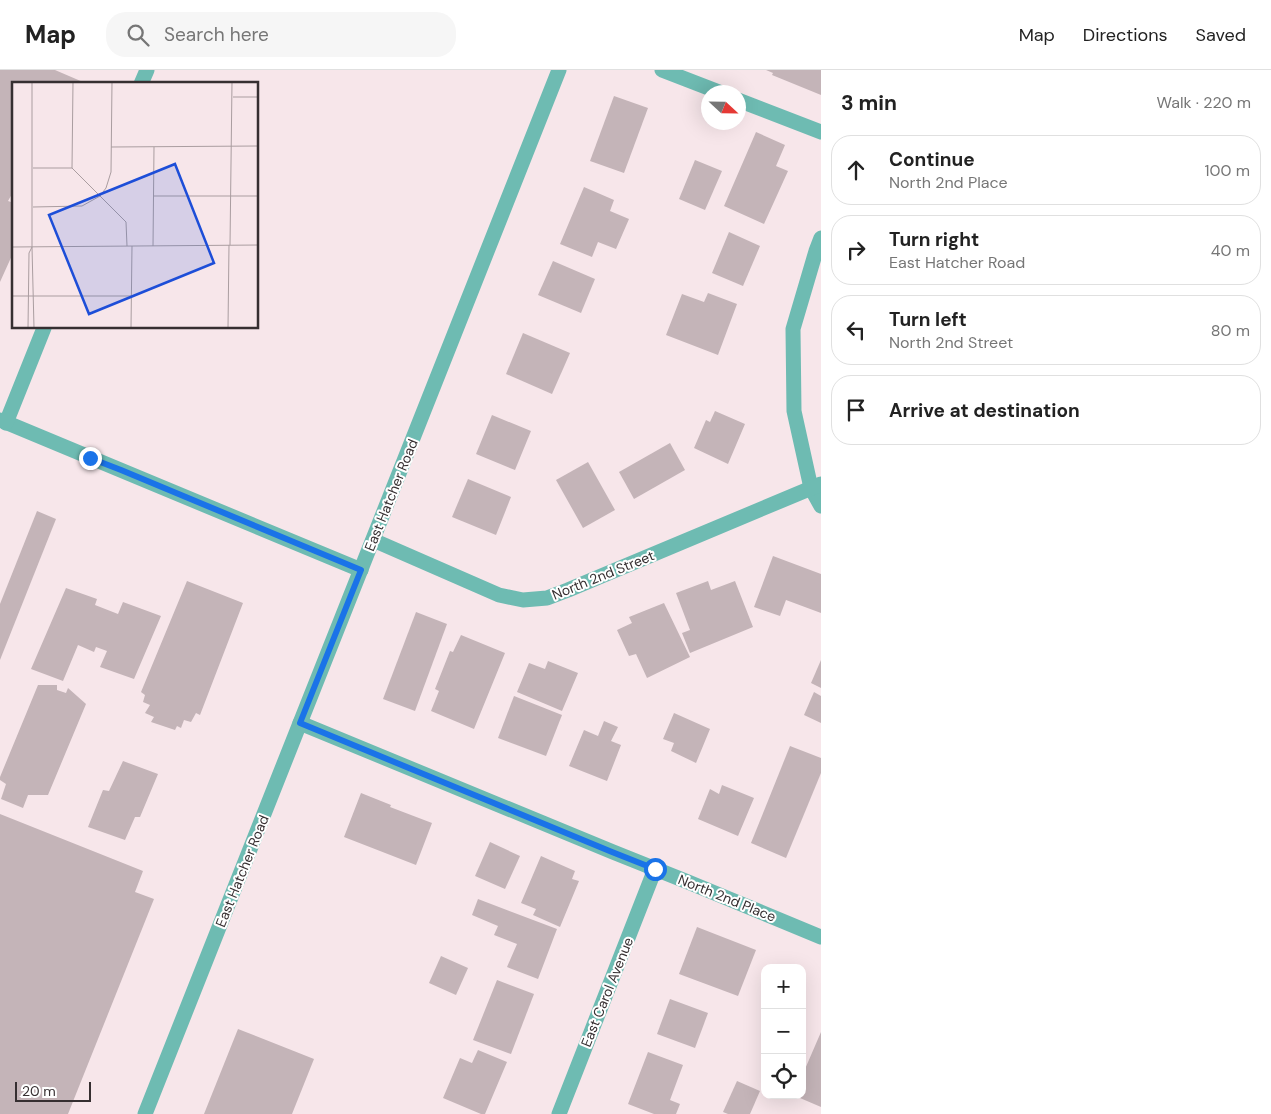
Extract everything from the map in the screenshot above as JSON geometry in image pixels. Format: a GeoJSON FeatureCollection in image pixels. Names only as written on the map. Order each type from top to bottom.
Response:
{"type":"FeatureCollection","features":[{"type":"Feature","properties":{"kind":"street"},"geometry":{"type":"LineString","coordinates":[[142,82],[147,70]]}},
{"type":"Feature","properties":{"kind":"street","name":"East Hatcher Road"},"geometry":{"type":"LineString","coordinates":[[145,1114],[559,70]]}},
{"type":"Feature","properties":{"kind":"street"},"geometry":{"type":"LineString","coordinates":[[662,70],[701,85]]}},
{"type":"Feature","properties":{"kind":"street"},"geometry":{"type":"LineString","coordinates":[[746,103],[821,132]]}},
{"type":"Feature","properties":{"kind":"street"},"geometry":{"type":"LineString","coordinates":[[821,238],[792,329],[794,411],[821,506]]}},
{"type":"Feature","properties":{"kind":"street"},"geometry":{"type":"LineString","coordinates":[[44,329],[3,422],[361,570]]}},
{"type":"Feature","properties":{"kind":"street","name":"North 2nd Street"},"geometry":{"type":"LineString","coordinates":[[374,540],[499,595],[523,600],[547,598],[816,486]]}},
{"type":"Feature","properties":{"kind":"street","name":"North 2nd Place"},"geometry":{"type":"LineString","coordinates":[[300,723],[821,937]]}},
{"type":"Feature","properties":{"kind":"street","name":"East Carol Avenue"},"geometry":{"type":"LineString","coordinates":[[559,1114],[655,869]]}},
{"type":"Feature","properties":{"kind":"building"},"geometry":{"type":"Polygon","coordinates":[[[0,70],[55,70],[83,82],[12,82],[12,194],[8,201],[12,202],[12,255],[0,282],[0,70]]]}},
{"type":"Feature","properties":{"kind":"building"},"geometry":{"type":"Polygon","coordinates":[[[766,70],[821,70],[821,95],[772,75],[773,73],[766,70]]]}},
{"type":"Feature","properties":{"kind":"building"},"geometry":{"type":"Polygon","coordinates":[[[614,96],[648,108],[624,173],[590,161],[614,96]]]}},
{"type":"Feature","properties":{"kind":"building"},"geometry":{"type":"Polygon","coordinates":[[[756,132],[785,145],[776,166],[788,171],[764,224],[724,206],[756,132]]]}},
{"type":"Feature","properties":{"kind":"building"},"geometry":{"type":"Polygon","coordinates":[[[695,160],[722,171],[705,210],[679,199],[695,160]]]}},
{"type":"Feature","properties":{"kind":"building"},"geometry":{"type":"Polygon","coordinates":[[[584,187],[614,200],[610,211],[629,219],[616,249],[598,242],[592,257],[560,244],[584,187]]]}},
{"type":"Feature","properties":{"kind":"building"},"geometry":{"type":"Polygon","coordinates":[[[729,232],[760,246],[743,286],[712,273],[729,232]]]}},
{"type":"Feature","properties":{"kind":"building"},"geometry":{"type":"Polygon","coordinates":[[[553,261],[595,279],[581,313],[538,295],[553,261]]]}},
{"type":"Feature","properties":{"kind":"building"},"geometry":{"type":"Polygon","coordinates":[[[708,293],[737,304],[718,355],[666,335],[682,294],[704,302],[708,293]]]}},
{"type":"Feature","properties":{"kind":"building"},"geometry":{"type":"Polygon","coordinates":[[[523,333],[570,353],[552,394],[506,374],[523,333]]]}},
{"type":"Feature","properties":{"kind":"building"},"geometry":{"type":"Polygon","coordinates":[[[715,411],[745,424],[728,464],[694,448],[706,420],[710,422],[715,411]]]}},
{"type":"Feature","properties":{"kind":"building"},"geometry":{"type":"Polygon","coordinates":[[[492,415],[531,431],[515,470],[476,454],[492,415]]]}},
{"type":"Feature","properties":{"kind":"building"},"geometry":{"type":"Polygon","coordinates":[[[670,443],[685,470],[634,499],[619,472],[670,443]]]}},
{"type":"Feature","properties":{"kind":"building"},"geometry":{"type":"Polygon","coordinates":[[[588,462],[615,510],[583,528],[556,480],[588,462]]]}},
{"type":"Feature","properties":{"kind":"building"},"geometry":{"type":"Polygon","coordinates":[[[468,479],[511,497],[496,535],[452,517],[468,479]]]}},
{"type":"Feature","properties":{"kind":"building"},"geometry":{"type":"Polygon","coordinates":[[[37,511],[56,519],[0,660],[0,604],[37,511]]]}},
{"type":"Feature","properties":{"kind":"building"},"geometry":{"type":"Polygon","coordinates":[[[773,556],[821,574],[821,613],[786,600],[780,616],[754,607],[773,556]]]}},
{"type":"Feature","properties":{"kind":"building"},"geometry":{"type":"Polygon","coordinates":[[[187,581],[243,603],[200,715],[196,713],[191,722],[184,720],[181,728],[177,726],[175,730],[151,722],[154,717],[145,713],[150,705],[143,702],[145,695],[141,692],[187,581]]]}},
{"type":"Feature","properties":{"kind":"building"},"geometry":{"type":"Polygon","coordinates":[[[708,581],[711,590],[735,581],[753,627],[690,653],[682,633],[690,630],[676,593],[708,581]]]}},
{"type":"Feature","properties":{"kind":"building"},"geometry":{"type":"Polygon","coordinates":[[[66,588],[97,599],[95,605],[118,614],[123,602],[161,616],[134,679],[100,667],[107,651],[96,647],[94,652],[78,645],[63,681],[31,669],[66,588]]]}},
{"type":"Feature","properties":{"kind":"building"},"geometry":{"type":"Polygon","coordinates":[[[664,603],[690,657],[647,678],[636,654],[629,656],[617,630],[632,623],[629,617],[664,603]]]}},
{"type":"Feature","properties":{"kind":"building"},"geometry":{"type":"Polygon","coordinates":[[[416,612],[447,624],[415,711],[383,699],[416,612]]]}},
{"type":"Feature","properties":{"kind":"building"},"geometry":{"type":"Polygon","coordinates":[[[461,635],[505,653],[474,729],[431,711],[439,691],[435,689],[450,651],[453,652],[461,635]]]}},
{"type":"Feature","properties":{"kind":"building"},"geometry":{"type":"Polygon","coordinates":[[[821,660],[821,688],[811,683],[821,660]]]}},
{"type":"Feature","properties":{"kind":"building"},"geometry":{"type":"Polygon","coordinates":[[[548,661],[578,673],[562,711],[517,692],[529,663],[545,669],[548,661]]]}},
{"type":"Feature","properties":{"kind":"building"},"geometry":{"type":"Polygon","coordinates":[[[38,685],[57,685],[57,690],[66,693],[68,688],[86,704],[48,795],[28,795],[23,808],[1,799],[6,784],[0,780],[0,777],[38,685]]]}},
{"type":"Feature","properties":{"kind":"building"},"geometry":{"type":"Polygon","coordinates":[[[814,692],[821,696],[821,723],[804,715],[814,692]]]}},
{"type":"Feature","properties":{"kind":"building"},"geometry":{"type":"Polygon","coordinates":[[[514,696],[562,715],[546,756],[498,738],[514,696]]]}},
{"type":"Feature","properties":{"kind":"building"},"geometry":{"type":"Polygon","coordinates":[[[674,713],[710,729],[696,763],[671,751],[674,743],[663,739],[674,713]]]}},
{"type":"Feature","properties":{"kind":"building"},"geometry":{"type":"Polygon","coordinates":[[[604,721],[618,727],[611,741],[621,745],[607,781],[569,766],[584,730],[598,736],[604,721]]]}},
{"type":"Feature","properties":{"kind":"building"},"geometry":{"type":"Polygon","coordinates":[[[790,746],[821,758],[821,773],[786,858],[751,843],[790,746]]]}},
{"type":"Feature","properties":{"kind":"building"},"geometry":{"type":"Polygon","coordinates":[[[123,761],[158,774],[140,817],[135,817],[125,840],[88,827],[103,790],[109,791],[123,761]]]}},
{"type":"Feature","properties":{"kind":"building"},"geometry":{"type":"Polygon","coordinates":[[[722,785],[754,798],[738,836],[698,819],[710,789],[719,794],[722,785]]]}},
{"type":"Feature","properties":{"kind":"building"},"geometry":{"type":"Polygon","coordinates":[[[361,793],[391,805],[390,807],[432,823],[416,865],[344,837],[361,793]]]}},
{"type":"Feature","properties":{"kind":"building"},"geometry":{"type":"Polygon","coordinates":[[[0,814],[143,871],[135,892],[154,899],[68,1114],[0,1114],[0,814]]]}},
{"type":"Feature","properties":{"kind":"building"},"geometry":{"type":"Polygon","coordinates":[[[490,842],[520,856],[505,889],[475,876],[490,842]]]}},
{"type":"Feature","properties":{"kind":"building"},"geometry":{"type":"Polygon","coordinates":[[[541,856],[575,871],[572,879],[579,881],[560,927],[533,915],[536,909],[521,903],[541,856]]]}},
{"type":"Feature","properties":{"kind":"building"},"geometry":{"type":"Polygon","coordinates":[[[478,899],[557,929],[538,979],[507,967],[517,944],[494,935],[498,926],[472,915],[478,899]]]}},
{"type":"Feature","properties":{"kind":"building"},"geometry":{"type":"Polygon","coordinates":[[[697,927],[756,950],[738,996],[679,974],[697,927]]]}},
{"type":"Feature","properties":{"kind":"building"},"geometry":{"type":"Polygon","coordinates":[[[441,956],[468,968],[456,995],[429,983],[441,956]]]}},
{"type":"Feature","properties":{"kind":"building"},"geometry":{"type":"Polygon","coordinates":[[[497,980],[534,994],[511,1054],[473,1040],[497,980]]]}},
{"type":"Feature","properties":{"kind":"building"},"geometry":{"type":"Polygon","coordinates":[[[670,999],[708,1013],[695,1048],[657,1034],[670,999]]]}},
{"type":"Feature","properties":{"kind":"building"},"geometry":{"type":"Polygon","coordinates":[[[238,1029],[314,1059],[292,1114],[204,1114],[238,1029]]]}},
{"type":"Feature","properties":{"kind":"building"},"geometry":{"type":"Polygon","coordinates":[[[821,1032],[821,1107],[802,1099],[806,1099],[806,1067],[821,1032]]]}},
{"type":"Feature","properties":{"kind":"building"},"geometry":{"type":"Polygon","coordinates":[[[478,1050],[507,1062],[485,1114],[443,1098],[460,1058],[472,1063],[478,1050]]]}},
{"type":"Feature","properties":{"kind":"building"},"geometry":{"type":"Polygon","coordinates":[[[648,1052],[683,1065],[670,1100],[680,1104],[676,1114],[654,1114],[628,1104],[648,1052]]]}},
{"type":"Feature","properties":{"kind":"building"},"geometry":{"type":"Polygon","coordinates":[[[737,1081],[760,1091],[750,1114],[728,1114],[723,1112],[737,1081]]]}},
{"type":"Feature","properties":{"kind":"route"},"geometry":{"type":"LineString","coordinates":[[90,458],[361,570],[300,723],[655,869]]}}]}
